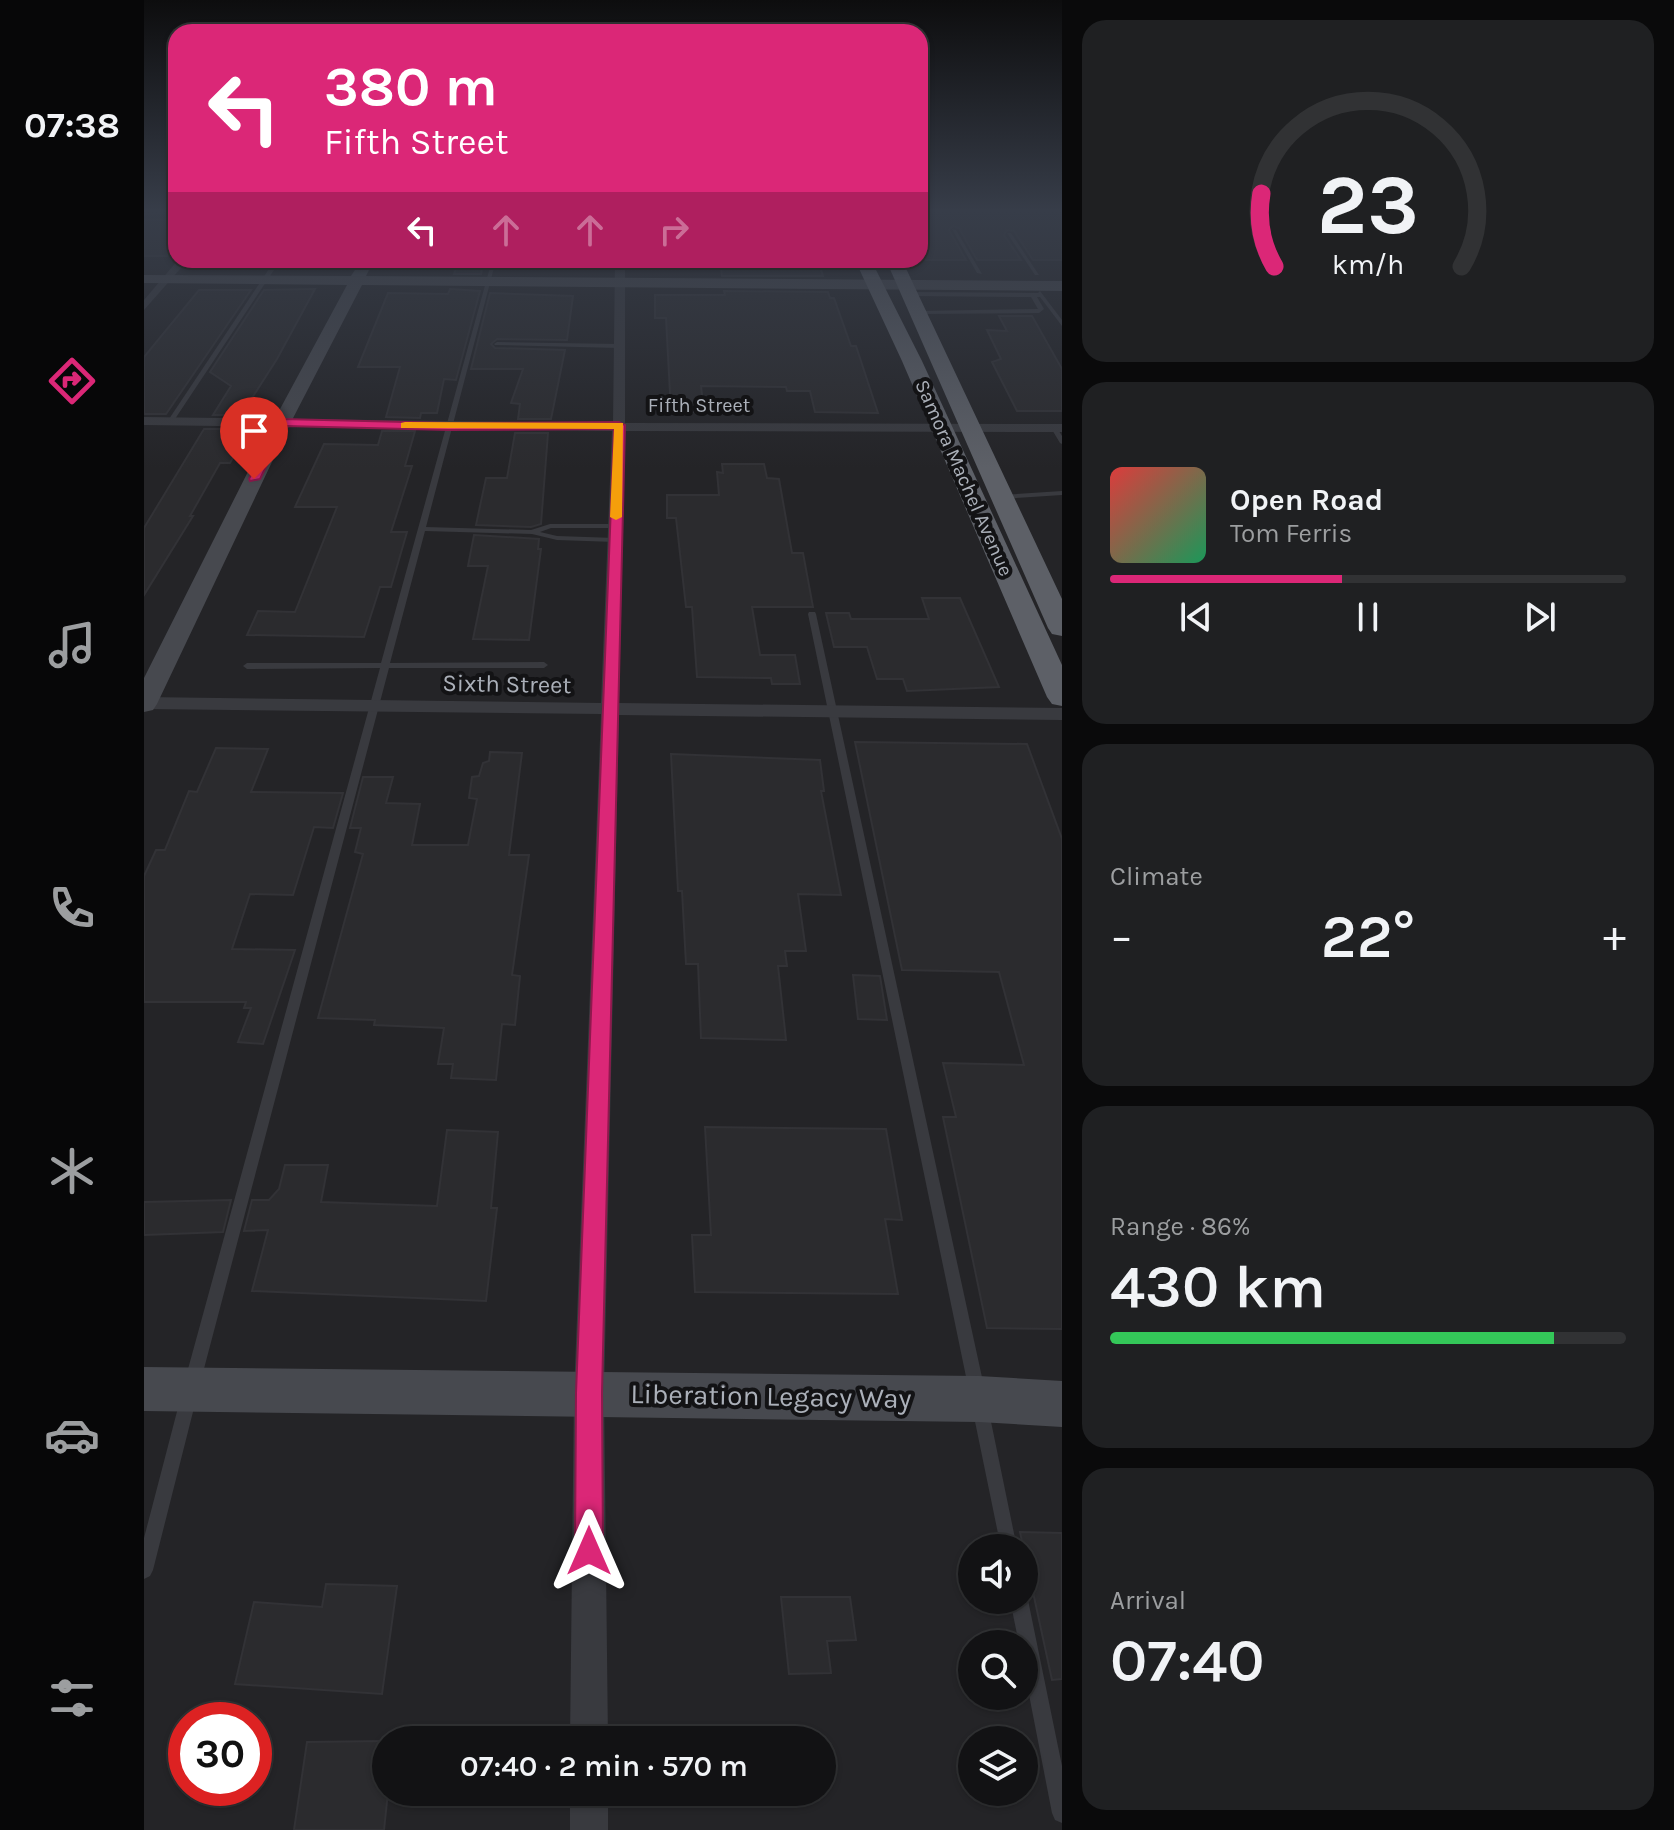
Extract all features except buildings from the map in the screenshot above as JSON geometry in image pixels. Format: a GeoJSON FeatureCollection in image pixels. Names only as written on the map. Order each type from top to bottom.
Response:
{"type":"FeatureCollection","features":[{"type":"Feature","properties":{"kind":"highway","name":"Samora Machel Avenue"},"geometry":{"type":"LineString","coordinates":[[879,297],[1062,697]]}},
{"type":"Feature","properties":{"kind":"highway","name":"Samora Machel Avenue"},"geometry":{"type":"LineString","coordinates":[[912,297],[1062,628]]}},
{"type":"Feature","properties":{"kind":"main road"},"geometry":{"type":"LineString","coordinates":[[144,703],[282,422],[348,297]]}},
{"type":"Feature","properties":{"kind":"main road","name":"Liberation Legacy Way"},"geometry":{"type":"LineString","coordinates":[[144,1389],[979,1399],[1062,1404]]}},
{"type":"Feature","properties":{"kind":"street"},"geometry":{"type":"LineString","coordinates":[[589,1726],[589,1393],[616,533],[620,297]]}},
{"type":"Feature","properties":{"kind":"street","name":"Fifth Street"},"geometry":{"type":"LineString","coordinates":[[144,421],[448,427],[1058,428]]}},
{"type":"Feature","properties":{"kind":"street","name":"Sixth Street"},"geometry":{"type":"LineString","coordinates":[[144,703],[1062,714]]}},
{"type":"Feature","properties":{"kind":"street"},"geometry":{"type":"LineString","coordinates":[[589,1806],[589,1830]]}},
{"type":"Feature","properties":{"kind":"lane"},"geometry":{"type":"LineString","coordinates":[[170,422],[253,297]]}},
{"type":"Feature","properties":{"kind":"lane"},"geometry":{"type":"LineString","coordinates":[[144,1570],[484,297]]}},
{"type":"Feature","properties":{"kind":"lane"},"geometry":{"type":"LineString","coordinates":[[969,297],[1039,311],[1038,297]]}},
{"type":"Feature","properties":{"kind":"lane"},"geometry":{"type":"LineString","coordinates":[[1043,297],[1062,324]]}},
{"type":"Feature","properties":{"kind":"lane"},"geometry":{"type":"LineString","coordinates":[[497,344],[619,346]]}},
{"type":"Feature","properties":{"kind":"lane"},"geometry":{"type":"LineString","coordinates":[[1058,428],[1062,442]]}},
{"type":"Feature","properties":{"kind":"lane"},"geometry":{"type":"LineString","coordinates":[[1002,497],[1062,493]]}},
{"type":"Feature","properties":{"kind":"lane"},"geometry":{"type":"LineString","coordinates":[[532,532],[550,526],[616,533]]}},
{"type":"Feature","properties":{"kind":"lane"},"geometry":{"type":"LineString","coordinates":[[422,529],[532,532],[557,538],[616,533]]}},
{"type":"Feature","properties":{"kind":"lane"},"geometry":{"type":"LineString","coordinates":[[812,614],[1006,1534]]}},
{"type":"Feature","properties":{"kind":"lane"},"geometry":{"type":"LineString","coordinates":[[247,666],[386,668],[544,665]]}},
{"type":"Feature","properties":{"kind":"lane"},"geometry":{"type":"LineString","coordinates":[[1022,1614],[1062,1813]]}},
{"type":"Feature","properties":{"kind":"shaded area"},"geometry":{"type":"Polygon","coordinates":[[[144,297],[1062,297],[1062,1830],[144,1830],[144,297]]]}},
{"type":"Feature","properties":{"kind":"slow traffic"},"geometry":{"type":"LineString","coordinates":[[405,425],[619,425],[616,517]]}},
{"type":"Feature","properties":{"kind":"route"},"geometry":{"type":"LineString","coordinates":[[254,479],[282,422],[448,427],[619,425],[589,1393],[589,1551]]}}]}
